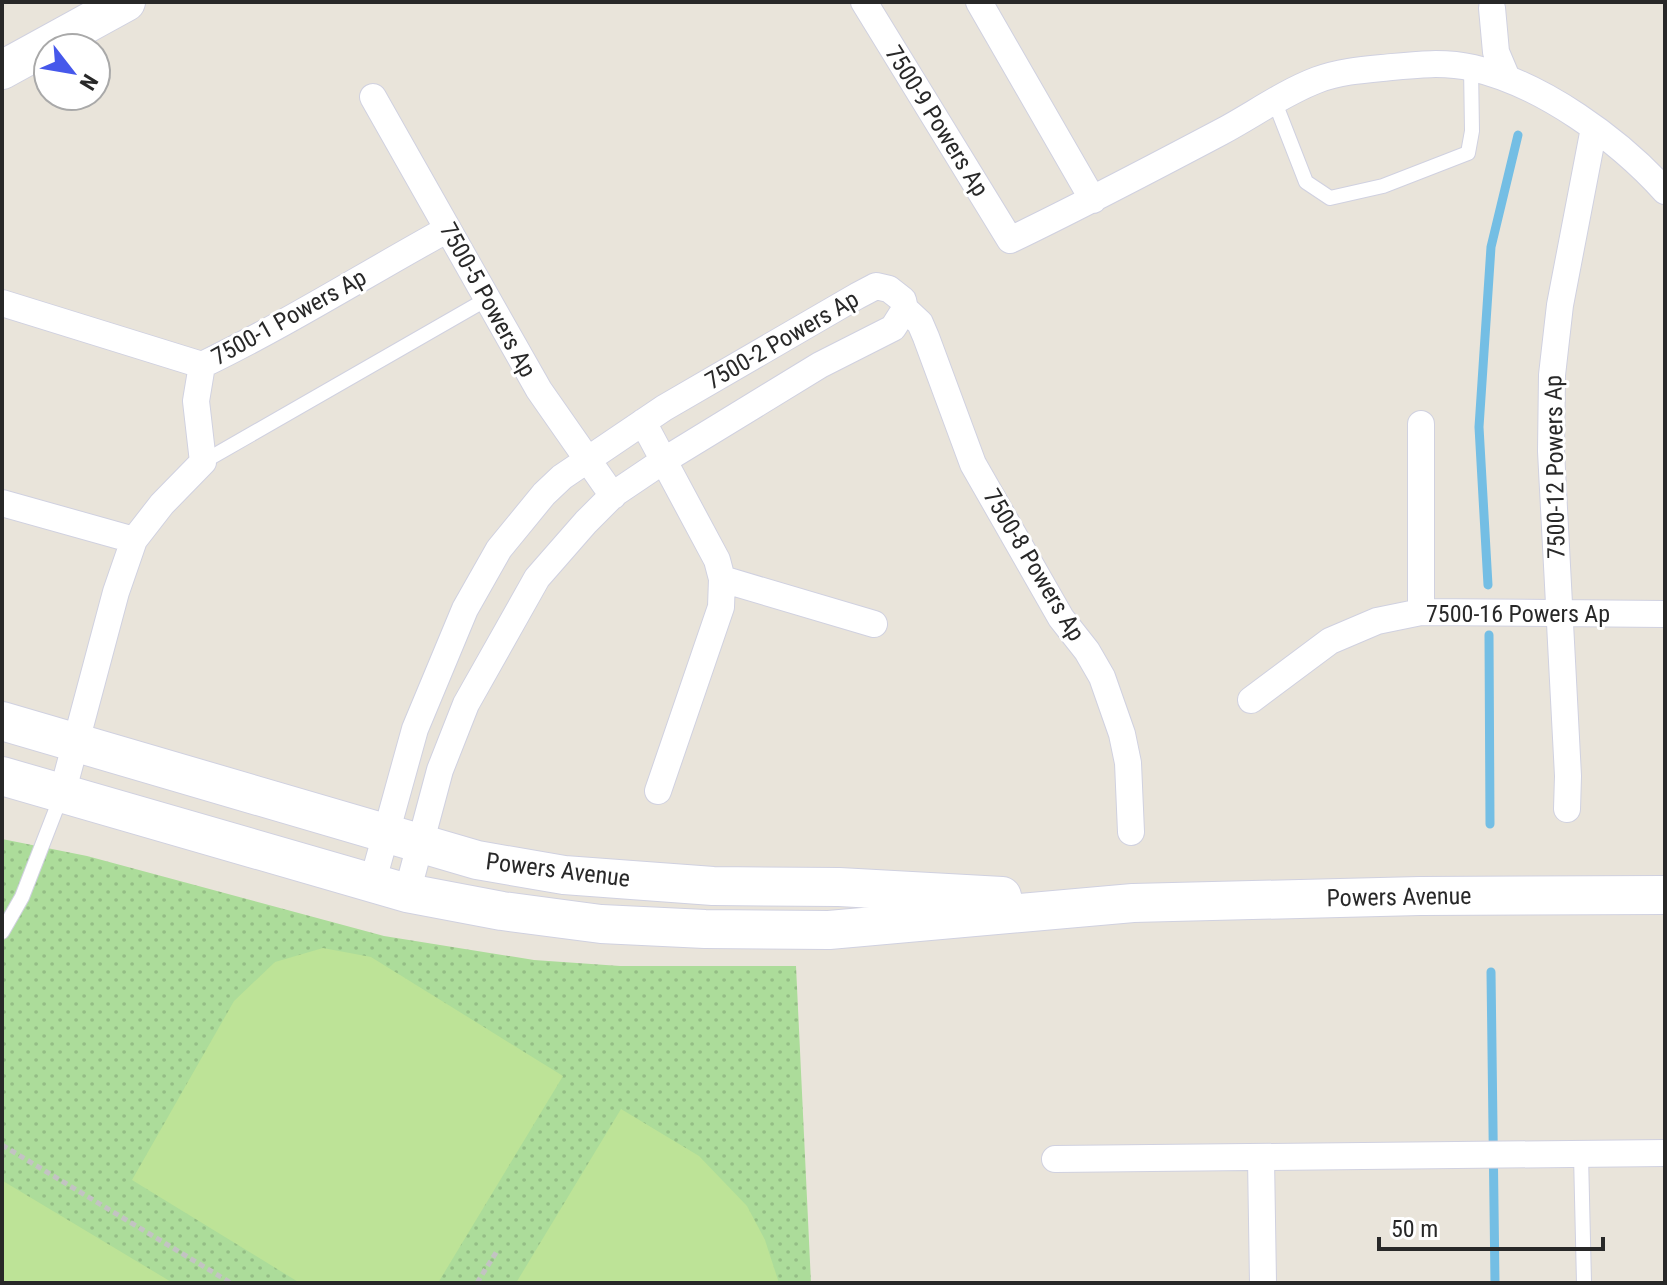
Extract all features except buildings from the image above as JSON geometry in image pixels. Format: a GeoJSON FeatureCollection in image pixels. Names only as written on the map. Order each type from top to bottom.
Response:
{"type":"FeatureCollection","features":[{"type":"Feature","properties":{"kind":"street"},"geometry":{"type":"LineString","coordinates":[[2,70],[126,2]]}},
{"type":"Feature","properties":{"kind":"street","name":"7500-9 Powers Ap"},"geometry":{"type":"LineString","coordinates":[[864,2],[1010,240],[1093,200]]}},
{"type":"Feature","properties":{"kind":"street"},"geometry":{"type":"LineString","coordinates":[[979,2],[1093,200],[1234,125],[1274,100],[1318,80],[1349,71],[1424,63],[1471,67],[1530,88],[1594,128],[1660,179]]}},
{"type":"Feature","properties":{"kind":"street"},"geometry":{"type":"LineString","coordinates":[[1492,4],[1496,52],[1507,78]]}},
{"type":"Feature","properties":{"kind":"street","name":"7500-5 Powers Ap"},"geometry":{"type":"LineString","coordinates":[[373,97],[539,390],[613,496]]}},
{"type":"Feature","properties":{"kind":"street","name":"7500-12 Powers Ap"},"geometry":{"type":"LineString","coordinates":[[1567,809],[1568,776],[1551,451],[1552,375],[1560,305],[1594,128]]}},
{"type":"Feature","properties":{"kind":"street","name":"7500-1 Powers Ap"},"geometry":{"type":"LineString","coordinates":[[203,462],[196,401],[202,365],[267,333],[296,313],[448,229]]}},
{"type":"Feature","properties":{"kind":"street","name":"7500-2 Powers Ap"},"geometry":{"type":"LineString","coordinates":[[390,888],[402,836],[415,729],[465,609],[499,549],[544,494],[562,477],[643,422],[876,286],[897,294],[903,300],[905,309],[893,328],[820,365],[663,461],[613,496],[537,578],[466,704],[440,770],[402,836],[390,888]]}},
{"type":"Feature","properties":{"kind":"street"},"geometry":{"type":"LineString","coordinates":[[2,303],[202,365]]}},
{"type":"Feature","properties":{"kind":"street","name":"7500-8 Powers Ap"},"geometry":{"type":"LineString","coordinates":[[905,309],[920,323],[973,464],[1061,618],[1087,651],[1102,677],[1122,734],[1128,763],[1131,832]]}},
{"type":"Feature","properties":{"kind":"street"},"geometry":{"type":"LineString","coordinates":[[643,422],[717,560],[722,579],[721,607],[658,791]]}},
{"type":"Feature","properties":{"kind":"street"},"geometry":{"type":"LineString","coordinates":[[1421,424],[1421,612]]}},
{"type":"Feature","properties":{"kind":"street"},"geometry":{"type":"LineString","coordinates":[[62,794],[116,592],[134,540],[162,504],[203,462]]}},
{"type":"Feature","properties":{"kind":"street"},"geometry":{"type":"LineString","coordinates":[[2,503],[134,540]]}},
{"type":"Feature","properties":{"kind":"street"},"geometry":{"type":"LineString","coordinates":[[722,579],[874,624]]}},
{"type":"Feature","properties":{"kind":"street","name":"7500-16 Powers Ap"},"geometry":{"type":"LineString","coordinates":[[1251,700],[1330,641],[1358,627],[1421,612],[1665,614]]}},
{"type":"Feature","properties":{"kind":"street","name":"Powers Avenue"},"geometry":{"type":"LineString","coordinates":[[2,721],[477,860],[564,875],[713,886],[839,887],[1133,903]]}},
{"type":"Feature","properties":{"kind":"street","name":"Powers Avenue"},"geometry":{"type":"LineString","coordinates":[[2,776],[390,888],[502,911],[601,924],[829,930],[1133,903],[1420,896],[1665,895]]}},
{"type":"Feature","properties":{"kind":"street"},"geometry":{"type":"LineString","coordinates":[[1055,1159],[1665,1153]]}},
{"type":"Feature","properties":{"kind":"street"},"geometry":{"type":"LineString","coordinates":[[1261,1158],[1263,1283]]}},
{"type":"Feature","properties":{"kind":"lane"},"geometry":{"type":"LineString","coordinates":[[1274,100],[1306,182],[1330,198],[1383,186],[1468,153],[1472,131],[1471,67]]}},
{"type":"Feature","properties":{"kind":"lane"},"geometry":{"type":"LineString","coordinates":[[203,462],[487,299]]}},
{"type":"Feature","properties":{"kind":"lane"},"geometry":{"type":"LineString","coordinates":[[2,932],[22,897],[62,794]]}},
{"type":"Feature","properties":{"kind":"lane"},"geometry":{"type":"LineString","coordinates":[[1581,1155],[1584,1283]]}},
{"type":"Feature","properties":{"kind":"path"},"geometry":{"type":"LineString","coordinates":[[2,1145],[231,1283]]}},
{"type":"Feature","properties":{"kind":"path"},"geometry":{"type":"LineString","coordinates":[[477,1283],[497,1251]]}},
{"type":"Feature","properties":{"kind":"green space"},"geometry":{"type":"Polygon","coordinates":[[[2,839],[87,856],[384,936],[534,960],[620,966],[796,966],[811,1283],[2,1283],[2,839]]]}},
{"type":"Feature","properties":{"kind":"green space"},"geometry":{"type":"Polygon","coordinates":[[[323,948],[371,957],[563,1076],[438,1283],[300,1283],[132,1180],[234,1001],[275,962],[323,948]]]}},
{"type":"Feature","properties":{"kind":"green space"},"geometry":{"type":"Polygon","coordinates":[[[621,1109],[699,1156],[747,1206],[765,1240],[779,1283],[516,1283],[621,1109]]]}},
{"type":"Feature","properties":{"kind":"green space"},"geometry":{"type":"Polygon","coordinates":[[[3,1181],[173,1283],[2,1283],[3,1181]]]}},
{"type":"Feature","properties":{"kind":"waterway"},"geometry":{"type":"LineString","coordinates":[[1488,585],[1479,427],[1491,247],[1518,135]]}},
{"type":"Feature","properties":{"kind":"waterway"},"geometry":{"type":"LineString","coordinates":[[1489,635],[1490,824]]}},
{"type":"Feature","properties":{"kind":"waterway"},"geometry":{"type":"LineString","coordinates":[[1491,972],[1495,1283]]}}]}
